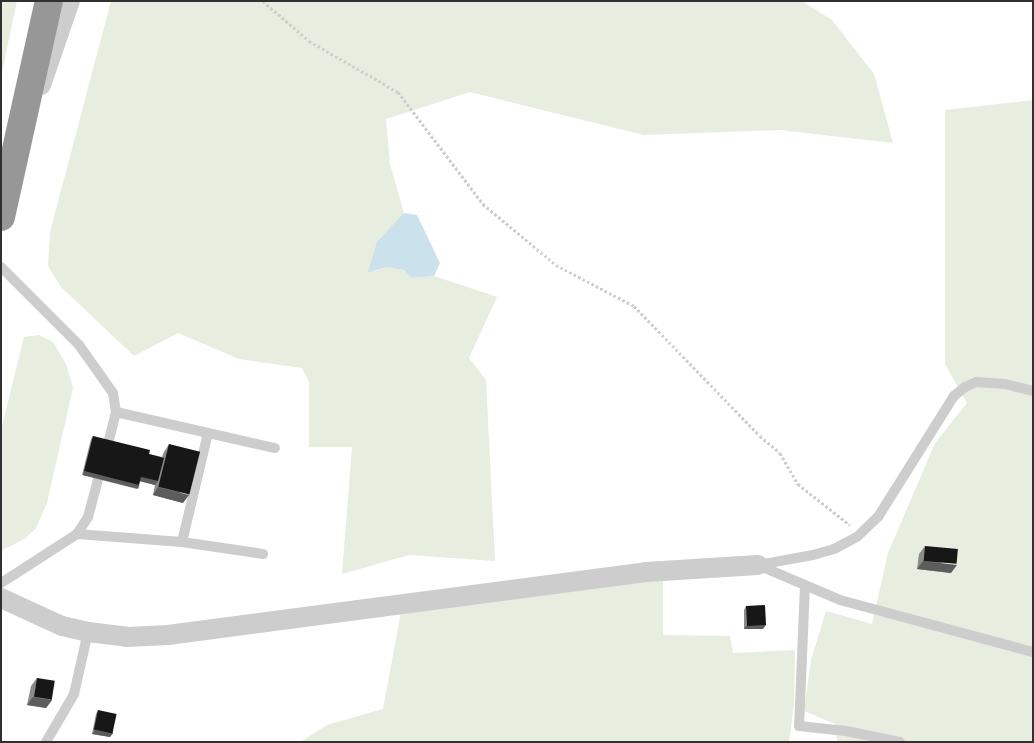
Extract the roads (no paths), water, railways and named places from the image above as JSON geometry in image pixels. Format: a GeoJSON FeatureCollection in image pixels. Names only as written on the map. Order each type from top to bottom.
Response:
{"type":"FeatureCollection","features":[{"type":"Feature","properties":{"kind":"highway"},"geometry":{"type":"LineString","coordinates":[[1,217],[49,1]]}},
{"type":"Feature","properties":{"kind":"street"},"geometry":{"type":"LineString","coordinates":[[12,172],[70,1]]}},
{"type":"Feature","properties":{"kind":"street"},"geometry":{"type":"LineString","coordinates":[[1,598],[62,626],[88,632],[127,637],[168,636],[646,572],[758,565]]}},
{"type":"Feature","properties":{"kind":"lane"},"geometry":{"type":"LineString","coordinates":[[1,267],[79,345],[113,393],[116,412],[108,444]]}},
{"type":"Feature","properties":{"kind":"lane"},"geometry":{"type":"LineString","coordinates":[[758,565],[827,551],[861,533],[878,516],[954,396],[965,387],[976,382],[986,382],[1005,384],[1033,391]]}},
{"type":"Feature","properties":{"kind":"lane"},"geometry":{"type":"LineString","coordinates":[[116,412],[275,448]]}},
{"type":"Feature","properties":{"kind":"lane"},"geometry":{"type":"LineString","coordinates":[[182,542],[208,432]]}},
{"type":"Feature","properties":{"kind":"lane"},"geometry":{"type":"LineString","coordinates":[[1,583],[77,534],[88,516],[98,479]]}},
{"type":"Feature","properties":{"kind":"lane"},"geometry":{"type":"LineString","coordinates":[[77,534],[182,542],[263,554]]}},
{"type":"Feature","properties":{"kind":"lane"},"geometry":{"type":"LineString","coordinates":[[758,565],[840,600],[1033,652]]}},
{"type":"Feature","properties":{"kind":"lane"},"geometry":{"type":"LineString","coordinates":[[806,585],[799,726],[846,731],[900,742]]}},
{"type":"Feature","properties":{"kind":"lane"},"geometry":{"type":"LineString","coordinates":[[46,742],[74,694],[88,632]]}},
{"type":"Feature","properties":{"kind":"water"},"geometry":{"type":"Polygon","coordinates":[[[404,213],[417,215],[440,263],[434,276],[411,278],[404,270],[387,267],[368,272],[377,242],[404,213]]]}}]}
